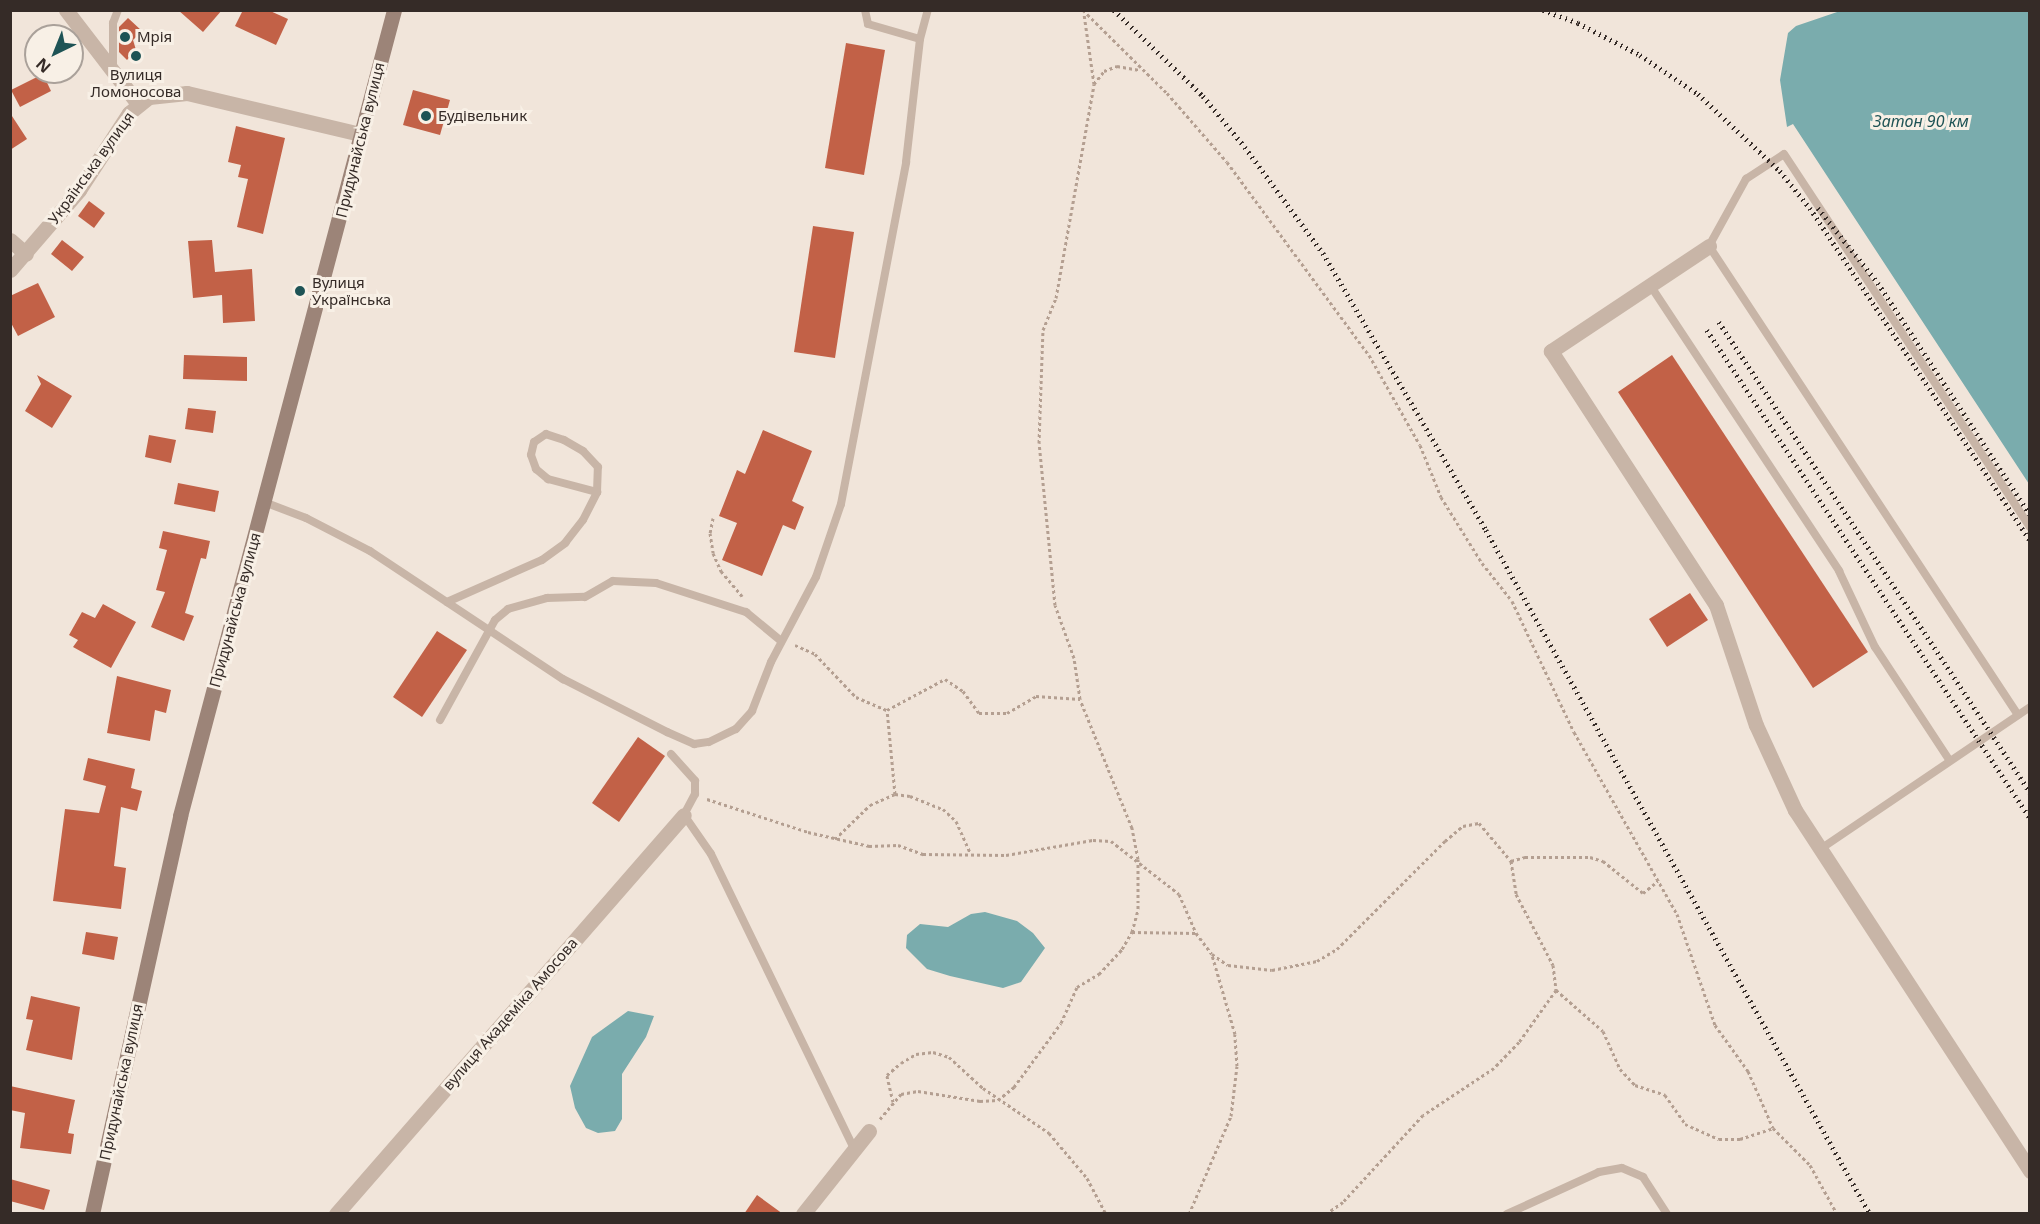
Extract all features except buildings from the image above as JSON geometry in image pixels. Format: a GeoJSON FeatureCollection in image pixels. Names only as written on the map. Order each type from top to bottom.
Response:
{"type":"FeatureCollection","features":[{"type":"Feature","properties":{"kind":"main road","name":"Придунайська вулиця"},"geometry":{"type":"LineString","coordinates":[[92,1214],[180,816],[394,10]]}},
{"type":"Feature","properties":{"kind":"street"},"geometry":{"type":"LineString","coordinates":[[66,10],[113,76],[138,104]]}},
{"type":"Feature","properties":{"kind":"street","name":"Українська вулиця"},"geometry":{"type":"LineString","coordinates":[[10,270],[80,190],[138,104],[161,93],[187,93],[361,134]]}},
{"type":"Feature","properties":{"kind":"street"},"geometry":{"type":"LineString","coordinates":[[10,240],[26,254]]}},
{"type":"Feature","properties":{"kind":"street"},"geometry":{"type":"LineString","coordinates":[[1709,246],[1551,351],[1716,605],[1760,736],[1819,850],[2030,1171]]}},
{"type":"Feature","properties":{"kind":"street","name":"вулиця Академіка Амосова"},"geometry":{"type":"LineString","coordinates":[[336,1214],[684,815]]}},
{"type":"Feature","properties":{"kind":"street"},"geometry":{"type":"LineString","coordinates":[[804,1214],[869,1131]]}},
{"type":"Feature","properties":{"kind":"lane"},"geometry":{"type":"LineString","coordinates":[[113,76],[113,23],[118,10]]}},
{"type":"Feature","properties":{"kind":"lane"},"geometry":{"type":"LineString","coordinates":[[865,10],[868,24],[920,39]]}},
{"type":"Feature","properties":{"kind":"lane"},"geometry":{"type":"LineString","coordinates":[[264,502],[339,533],[563,679],[694,744],[709,742],[736,729],[752,711],[781,641],[816,577],[841,504],[906,162],[920,39],[928,10]]}},
{"type":"Feature","properties":{"kind":"lane"},"geometry":{"type":"LineString","coordinates":[[2018,715],[1709,246],[1746,179],[1784,154],[2030,527]]}},
{"type":"Feature","properties":{"kind":"lane"},"geometry":{"type":"LineString","coordinates":[[1650,285],[1839,571],[1875,647],[1950,761]]}},
{"type":"Feature","properties":{"kind":"lane"},"geometry":{"type":"LineString","coordinates":[[447,602],[542,560],[565,543],[583,520],[597,492],[598,467],[583,451],[546,434],[534,441],[531,455],[536,469],[548,479],[597,492]]}},
{"type":"Feature","properties":{"kind":"lane"},"geometry":{"type":"LineString","coordinates":[[440,720],[488,632],[508,609],[547,598],[585,597],[613,580],[633,579],[746,612],[781,641]]}},
{"type":"Feature","properties":{"kind":"lane"},"geometry":{"type":"LineString","coordinates":[[1819,850],[2030,707]]}},
{"type":"Feature","properties":{"kind":"lane"},"geometry":{"type":"LineString","coordinates":[[671,754],[695,781],[695,795],[684,815],[711,854],[854,1148]]}},
{"type":"Feature","properties":{"kind":"lane"},"geometry":{"type":"LineString","coordinates":[[1507,1214],[1599,1172],[1622,1167],[1648,1182],[1667,1214]]}},
{"type":"Feature","properties":{"kind":"path"},"geometry":{"type":"LineString","coordinates":[[1083,11],[1167,93],[1252,193],[1369,356],[1420,445],[1441,497],[1482,563],[1512,601],[1574,732],[1677,914],[1715,1024],[1748,1071],[1773,1128],[1810,1165],[1837,1214]]}},
{"type":"Feature","properties":{"kind":"path"},"geometry":{"type":"LineString","coordinates":[[869,1131],[902,1094],[918,1091],[980,1101],[998,1100],[1014,1087],[1061,1023],[1077,987],[1100,974],[1132,932],[1138,909],[1138,859],[1121,797],[1080,699],[1074,658],[1055,605],[1038,416],[1043,330],[1056,298],[1094,84],[1083,11]]}},
{"type":"Feature","properties":{"kind":"path"},"geometry":{"type":"LineString","coordinates":[[1094,84],[1104,71],[1117,66],[1142,71]]}},
{"type":"Feature","properties":{"kind":"path"},"geometry":{"type":"LineString","coordinates":[[713,518],[710,533],[713,553],[721,571],[745,599],[746,612]]}},
{"type":"Feature","properties":{"kind":"path"},"geometry":{"type":"LineString","coordinates":[[781,641],[815,654],[856,697],[887,710]]}},
{"type":"Feature","properties":{"kind":"path"},"geometry":{"type":"LineString","coordinates":[[887,710],[945,679],[963,691],[979,713],[1007,713],[1036,696],[1080,699]]}},
{"type":"Feature","properties":{"kind":"path"},"geometry":{"type":"LineString","coordinates":[[887,710],[895,794]]}},
{"type":"Feature","properties":{"kind":"path"},"geometry":{"type":"LineString","coordinates":[[835,839],[870,805],[895,794],[927,800],[943,809],[960,829],[970,853]]}},
{"type":"Feature","properties":{"kind":"path"},"geometry":{"type":"LineString","coordinates":[[695,795],[757,819],[869,846],[898,845],[923,854],[1036,852],[1093,840],[1112,841],[1138,859],[1179,894],[1196,933],[1212,954],[1228,965],[1248,969],[1296,968],[1317,961],[1337,949],[1463,826],[1479,823],[1511,861],[1516,894],[1553,965],[1556,990],[1603,1031],[1620,1069],[1635,1085],[1665,1095],[1685,1124],[1719,1139],[1740,1139],[1773,1128]]}},
{"type":"Feature","properties":{"kind":"path"},"geometry":{"type":"LineString","coordinates":[[1511,861],[1525,857],[1590,857],[1603,861],[1643,893],[1658,881]]}},
{"type":"Feature","properties":{"kind":"path"},"geometry":{"type":"LineString","coordinates":[[1132,932],[1196,933]]}},
{"type":"Feature","properties":{"kind":"path"},"geometry":{"type":"LineString","coordinates":[[1189,1214],[1231,1116],[1237,1066],[1235,1034],[1212,954]]}},
{"type":"Feature","properties":{"kind":"path"},"geometry":{"type":"LineString","coordinates":[[1326,1214],[1343,1202],[1422,1115],[1494,1068],[1519,1042],[1556,990]]}},
{"type":"Feature","properties":{"kind":"path"},"geometry":{"type":"LineString","coordinates":[[893,1102],[887,1075],[916,1054],[933,1052],[949,1057],[998,1100],[1050,1133],[1086,1179],[1106,1214]]}},
{"type":"Feature","properties":{"kind":"water","name":"Затон 90 км"},"geometry":{"type":"Polygon","coordinates":[[[1843,10],[2029,11],[2029,484],[1793,124],[1787,127],[1780,80],[1788,33],[1796,26],[1843,10]]]}},
{"type":"Feature","properties":{"kind":"water"},"geometry":{"type":"Polygon","coordinates":[[[985,912],[1017,921],[1033,933],[1045,948],[1021,982],[1003,988],[950,976],[927,969],[906,948],[907,935],[920,924],[948,927],[971,914],[985,912]]]}},
{"type":"Feature","properties":{"kind":"water"},"geometry":{"type":"Polygon","coordinates":[[[628,1011],[654,1016],[646,1037],[622,1074],[622,1119],[615,1131],[598,1133],[586,1128],[575,1108],[570,1086],[592,1037],[628,1011]]]}},
{"type":"Feature","properties":{"kind":"railway"},"geometry":{"type":"LineString","coordinates":[[1114,10],[1203,96],[1245,147],[1323,253],[1486,530],[1870,1214]]}},
{"type":"Feature","properties":{"kind":"railway"},"geometry":{"type":"LineString","coordinates":[[1543,10],[1578,23],[1640,55],[1698,94],[1780,171],[1810,208],[2030,541]]}},
{"type":"Feature","properties":{"kind":"railway"},"geometry":{"type":"LineString","coordinates":[[1818,208],[1878,283],[2030,514]]}},
{"type":"Feature","properties":{"kind":"railway"},"geometry":{"type":"LineString","coordinates":[[1719,322],[2030,792]]}},
{"type":"Feature","properties":{"kind":"railway"},"geometry":{"type":"LineString","coordinates":[[1707,330],[2030,818]]}},
{"type":"Feature","properties":{"kind":"place","name":"Мрія"},"geometry":{"type":"Point","coordinates":[125,37]}},
{"type":"Feature","properties":{"kind":"place","name":"Вулиця Ломоносова"},"geometry":{"type":"Point","coordinates":[136,56]}},
{"type":"Feature","properties":{"kind":"place","name":"Будівельник"},"geometry":{"type":"Point","coordinates":[426,116]}},
{"type":"Feature","properties":{"kind":"place","name":"Вулиця Українська"},"geometry":{"type":"Point","coordinates":[300,291]}}]}
